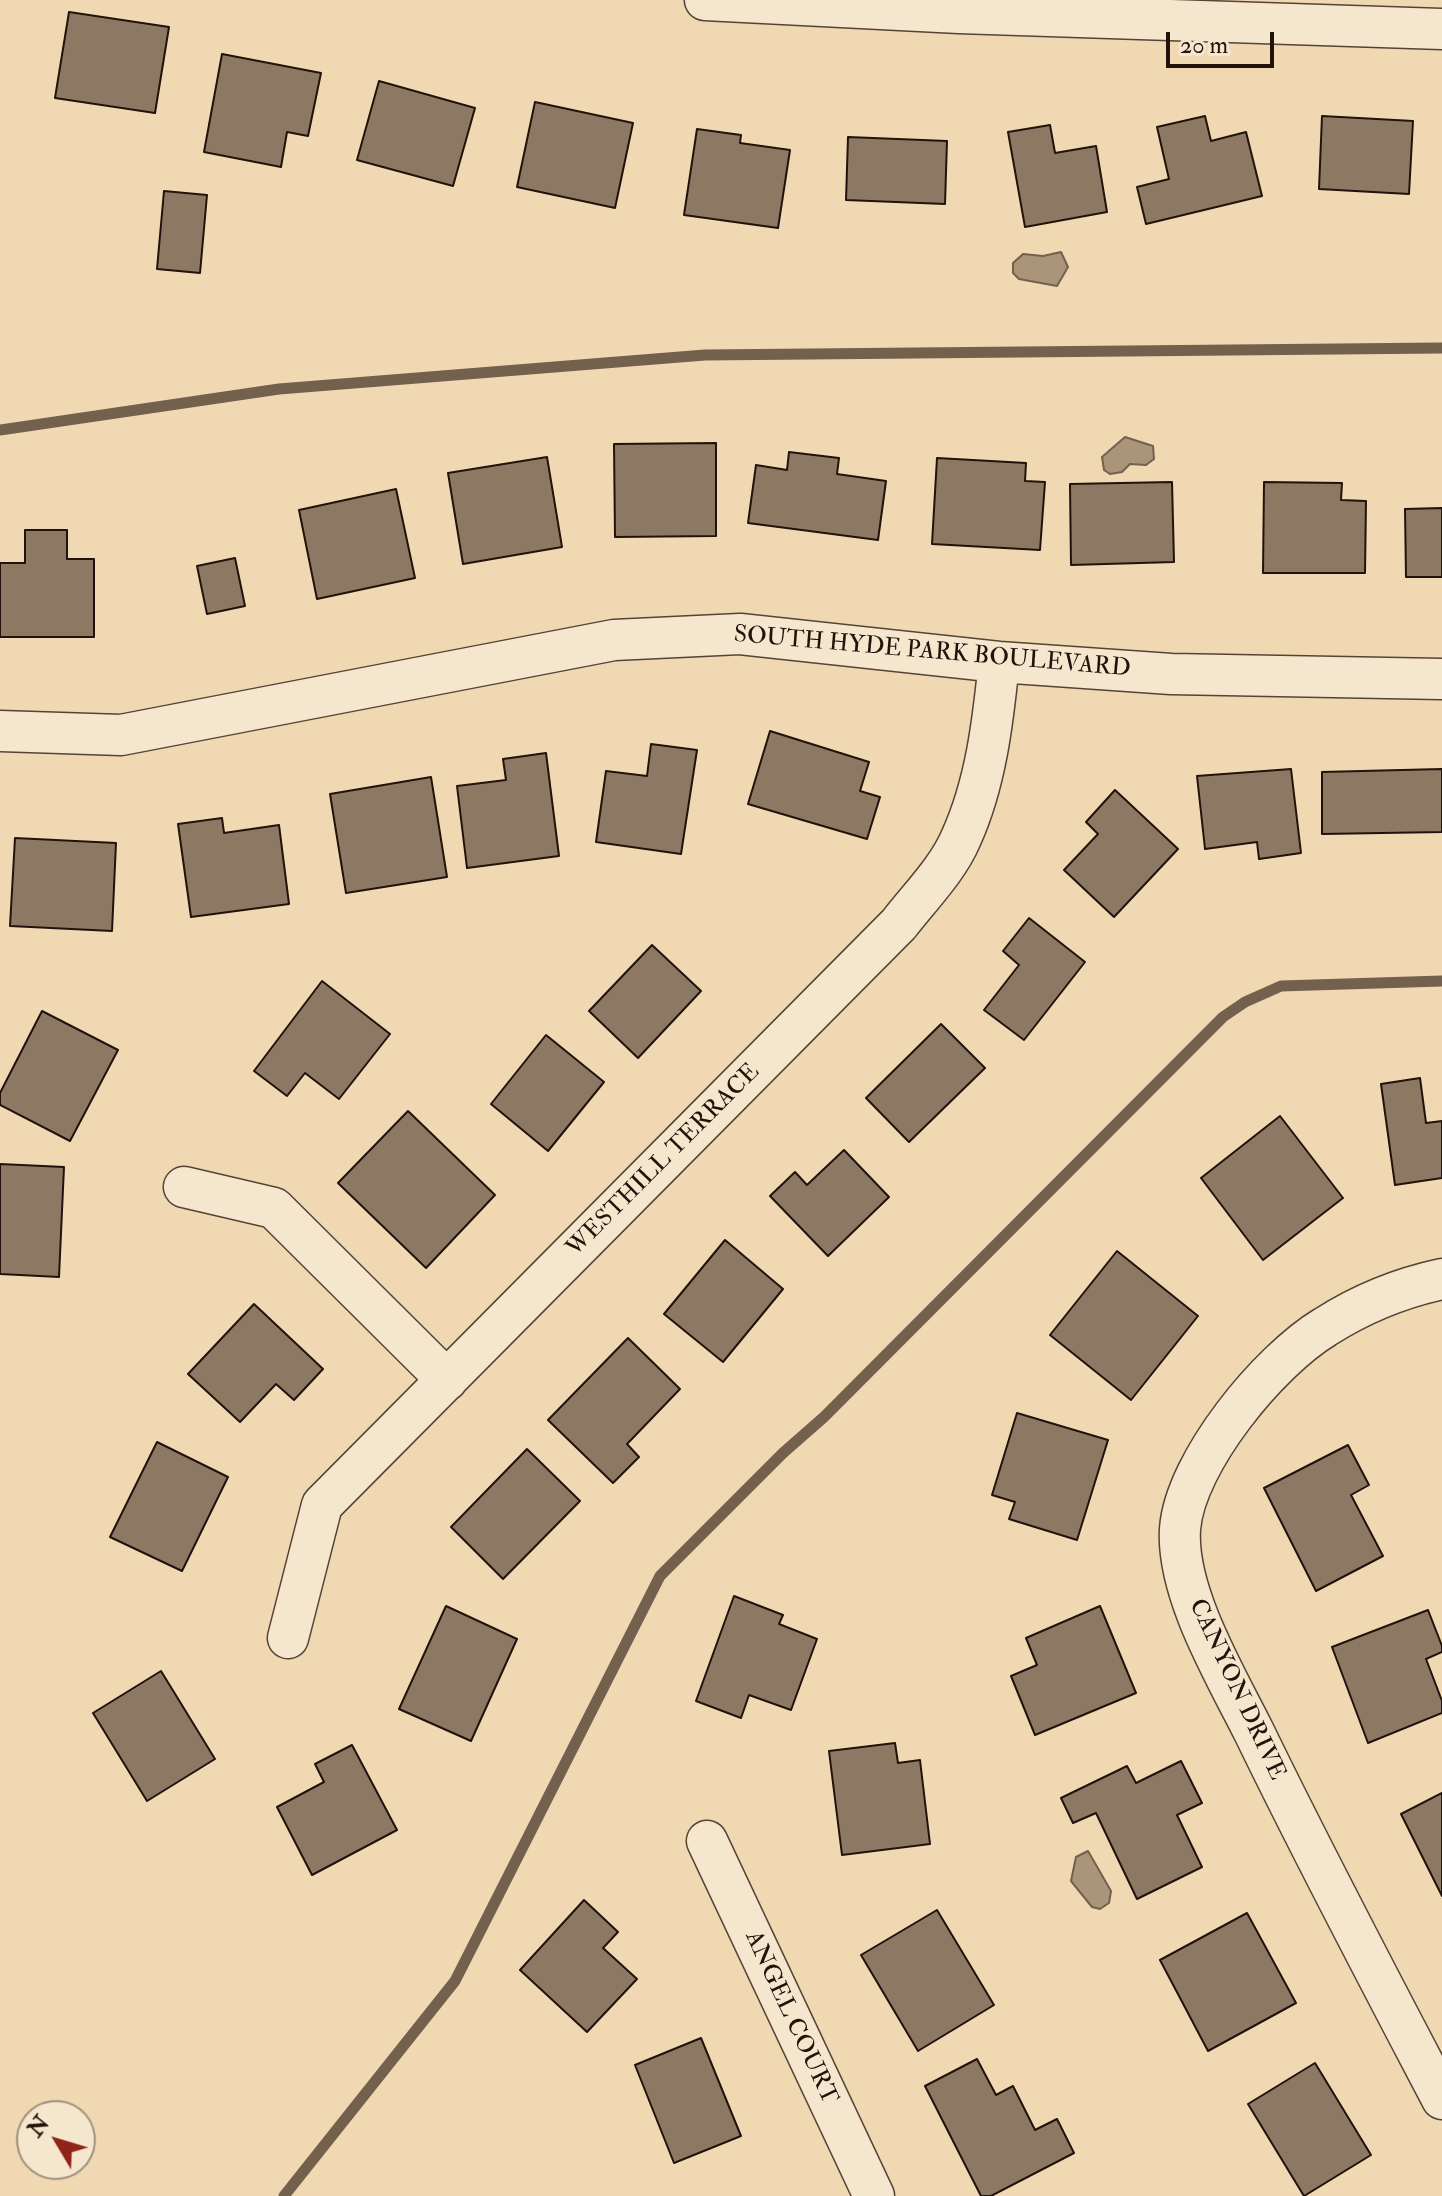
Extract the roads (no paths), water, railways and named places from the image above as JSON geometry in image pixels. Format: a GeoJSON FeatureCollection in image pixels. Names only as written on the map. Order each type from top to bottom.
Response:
{"type":"FeatureCollection","features":[{"type":"Feature","properties":{"kind":"street"},"geometry":{"type":"LineString","coordinates":[[705,0],[959,13],[1442,29]]}},
{"type":"Feature","properties":{"kind":"street","name":"SOUTH HYDE PARK BOULEVARD"},"geometry":{"type":"LineString","coordinates":[[0,731],[121,735],[614,640],[740,634],[999,662],[1171,674],[1442,679]]}},
{"type":"Feature","properties":{"kind":"street","name":"WESTHILL TERRACE"},"geometry":{"type":"LineString","coordinates":[[288,1638],[322,1505],[899,924],[961,839],[991,737],[999,662]]}},
{"type":"Feature","properties":{"kind":"street"},"geometry":{"type":"LineString","coordinates":[[184,1187],[274,1208],[447,1380]]}},
{"type":"Feature","properties":{"kind":"street","name":"CANYON DRIVE"},"geometry":{"type":"LineString","coordinates":[[1442,1279],[1371,1301],[1322,1328],[1281,1365],[1237,1409],[1211,1446],[1193,1484],[1180,1528],[1186,1578],[1214,1650],[1309,1845],[1442,2099]]}},
{"type":"Feature","properties":{"kind":"street","name":"ANGEL COURT"},"geometry":{"type":"LineString","coordinates":[[707,1841],[874,2196]]}},
{"type":"Feature","properties":{"kind":"waterway"},"geometry":{"type":"LineString","coordinates":[[0,430],[279,389],[705,355],[1442,348]]}},
{"type":"Feature","properties":{"kind":"waterway"},"geometry":{"type":"LineString","coordinates":[[284,2196],[455,1981],[660,1576],[783,1453],[824,1417],[1223,1017],[1245,1002],[1281,986],[1442,981]]}}]}
